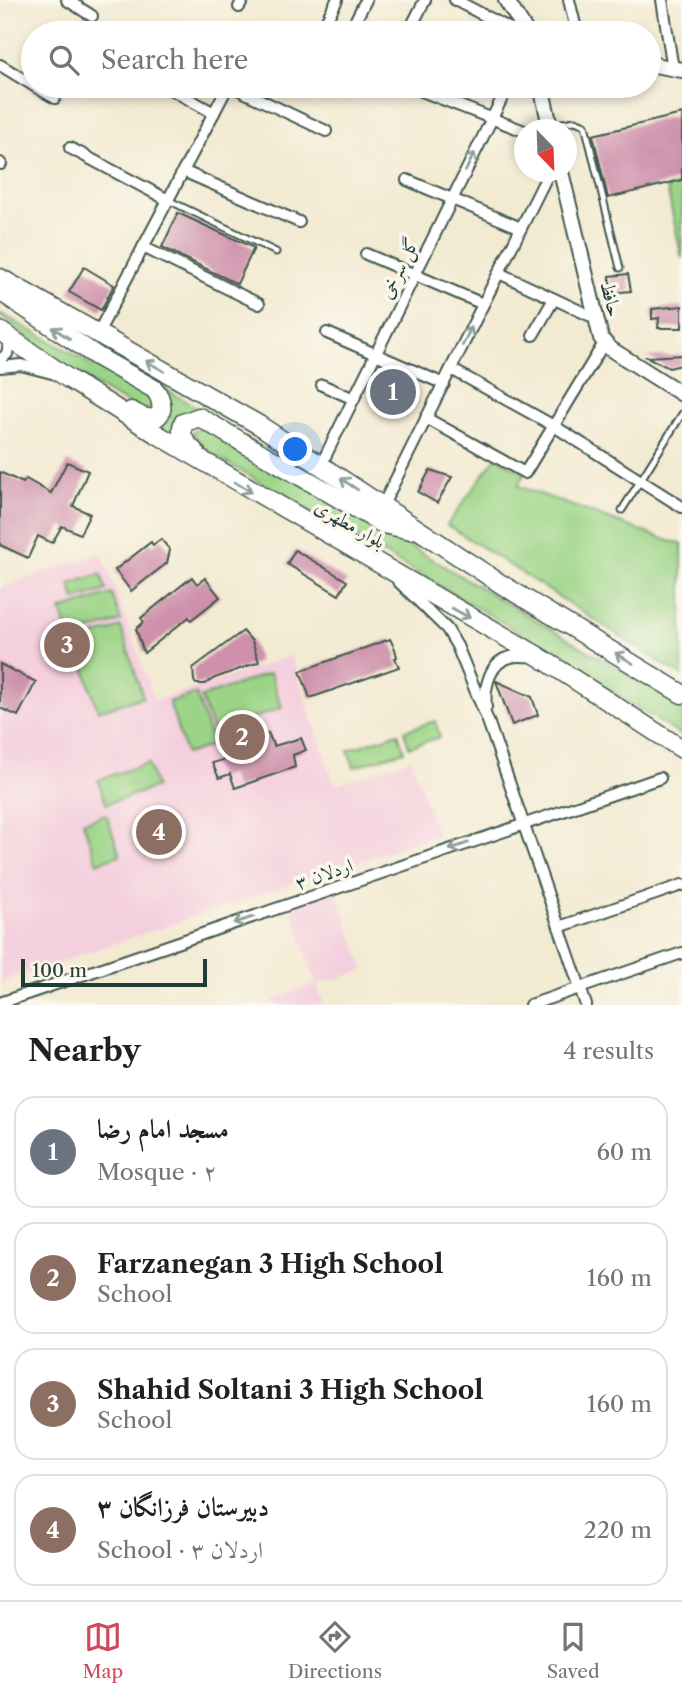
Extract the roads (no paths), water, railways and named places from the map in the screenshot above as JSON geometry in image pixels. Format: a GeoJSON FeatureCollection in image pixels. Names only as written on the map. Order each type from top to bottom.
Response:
{"type":"FeatureCollection","features":[{"type":"Feature","properties":{"kind":"main road","name":"بلوار مطهری"},"geometry":{"type":"LineString","coordinates":[[0,278],[259,425],[501,584],[682,694]]}},
{"type":"Feature","properties":{"kind":"main road"},"geometry":{"type":"LineString","coordinates":[[0,291],[98,357],[154,389],[161,396],[163,406],[161,413],[153,418],[146,418],[106,396],[90,391]]}},
{"type":"Feature","properties":{"kind":"main road","name":"بلوار مطهری"},"geometry":{"type":"LineString","coordinates":[[0,331],[69,379],[217,472],[538,656],[682,748]]}},
{"type":"Feature","properties":{"kind":"main road"},"geometry":{"type":"LineString","coordinates":[[217,472],[183,438],[180,431],[183,423],[199,417],[383,524],[421,532]]}},
{"type":"Feature","properties":{"kind":"street"},"geometry":{"type":"LineString","coordinates":[[67,0],[92,16]]}},
{"type":"Feature","properties":{"kind":"street"},"geometry":{"type":"LineString","coordinates":[[326,21],[337,0]]}},
{"type":"Feature","properties":{"kind":"street"},"geometry":{"type":"LineString","coordinates":[[355,21],[366,0]]}},
{"type":"Feature","properties":{"kind":"street"},"geometry":{"type":"LineString","coordinates":[[414,21],[425,0]]}},
{"type":"Feature","properties":{"kind":"street"},"geometry":{"type":"LineString","coordinates":[[455,0],[495,21]]}},
{"type":"Feature","properties":{"kind":"street"},"geometry":{"type":"LineString","coordinates":[[506,0],[520,21]]}},
{"type":"Feature","properties":{"kind":"street"},"geometry":{"type":"LineString","coordinates":[[517,0],[527,21]]}},
{"type":"Feature","properties":{"kind":"street"},"geometry":{"type":"LineString","coordinates":[[569,0],[574,21]]}},
{"type":"Feature","properties":{"kind":"street"},"geometry":{"type":"LineString","coordinates":[[662,0],[677,70]]}},
{"type":"Feature","properties":{"kind":"street"},"geometry":{"type":"LineString","coordinates":[[0,65],[21,77]]}},
{"type":"Feature","properties":{"kind":"street"},"geometry":{"type":"LineString","coordinates":[[187,98],[214,113]]}},
{"type":"Feature","properties":{"kind":"street"},"geometry":{"type":"LineString","coordinates":[[98,333],[223,98]]}},
{"type":"Feature","properties":{"kind":"street"},"geometry":{"type":"LineString","coordinates":[[256,98],[326,131]]}},
{"type":"Feature","properties":{"kind":"street"},"geometry":{"type":"LineString","coordinates":[[439,98],[514,127]]}},
{"type":"Feature","properties":{"kind":"street","name":"گل سرخی"},"geometry":{"type":"LineString","coordinates":[[321,465],[502,98]]}},
{"type":"Feature","properties":{"kind":"street"},"geometry":{"type":"LineString","coordinates":[[544,98],[548,119]]}},
{"type":"Feature","properties":{"kind":"street"},"geometry":{"type":"LineString","coordinates":[[70,148],[168,200]]}},
{"type":"Feature","properties":{"kind":"street"},"geometry":{"type":"LineString","coordinates":[[183,171],[299,222]]}},
{"type":"Feature","properties":{"kind":"street"},"geometry":{"type":"LineString","coordinates":[[407,180],[521,228]]}},
{"type":"Feature","properties":{"kind":"street"},"geometry":{"type":"LineString","coordinates":[[382,507],[544,182]]}},
{"type":"Feature","properties":{"kind":"street","name":"حافظ"},"geometry":{"type":"LineString","coordinates":[[563,182],[595,318],[604,343],[682,394]]}},
{"type":"Feature","properties":{"kind":"street"},"geometry":{"type":"LineString","coordinates":[[143,247],[259,303]]}},
{"type":"Feature","properties":{"kind":"street"},"geometry":{"type":"LineString","coordinates":[[366,254],[483,304]]}},
{"type":"Feature","properties":{"kind":"street"},"geometry":{"type":"LineString","coordinates":[[499,273],[595,318]]}},
{"type":"Feature","properties":{"kind":"street"},"geometry":{"type":"LineString","coordinates":[[533,335],[554,299]]}},
{"type":"Feature","properties":{"kind":"street"},"geometry":{"type":"LineString","coordinates":[[0,331],[9,344],[7,354],[0,360]]}},
{"type":"Feature","properties":{"kind":"street"},"geometry":{"type":"LineString","coordinates":[[327,334],[444,384]]}},
{"type":"Feature","properties":{"kind":"street"},"geometry":{"type":"LineString","coordinates":[[426,418],[525,473],[604,343]]}},
{"type":"Feature","properties":{"kind":"street"},"geometry":{"type":"LineString","coordinates":[[0,367],[21,365],[69,379]]}},
{"type":"Feature","properties":{"kind":"street"},"geometry":{"type":"LineString","coordinates":[[451,369],[554,426],[682,507]]}},
{"type":"Feature","properties":{"kind":"street"},"geometry":{"type":"LineString","coordinates":[[321,385],[354,399]]}},
{"type":"Feature","properties":{"kind":"street"},"geometry":{"type":"LineString","coordinates":[[386,569],[447,629],[457,646],[488,721],[586,1005]]}},
{"type":"Feature","properties":{"kind":"street"},"geometry":{"type":"LineString","coordinates":[[488,721],[485,695],[493,668],[500,661],[511,657],[538,656]]}},
{"type":"Feature","properties":{"kind":"street","name":"اردلان ۳"},"geometry":{"type":"LineString","coordinates":[[0,1003],[660,778]]}},
{"type":"Feature","properties":{"kind":"street"},"geometry":{"type":"LineString","coordinates":[[559,927],[682,885]]}},
{"type":"Feature","properties":{"kind":"street"},"geometry":{"type":"LineString","coordinates":[[530,1005],[682,953]]}},
{"type":"Feature","properties":{"kind":"lane"},"geometry":{"type":"LineString","coordinates":[[577,122],[585,125],[620,268]]}},
{"type":"Feature","properties":{"kind":"lane"},"geometry":{"type":"LineString","coordinates":[[168,200],[276,252]]}},
{"type":"Feature","properties":{"kind":"lane"},"geometry":{"type":"LineString","coordinates":[[622,510],[682,414]]}},
{"type":"Feature","properties":{"kind":"place","name":"مسجد امام رضا"},"geometry":{"type":"Point","coordinates":[393,392]}},
{"type":"Feature","properties":{"kind":"place","name":"Shahid Soltani 3 High School"},"geometry":{"type":"Point","coordinates":[67,645]}},
{"type":"Feature","properties":{"kind":"place","name":"Farzanegan 3 High School"},"geometry":{"type":"Point","coordinates":[242,737]}},
{"type":"Feature","properties":{"kind":"place","name":"دبیرستان فرزانگان ۳"},"geometry":{"type":"Point","coordinates":[159,832]}}]}
